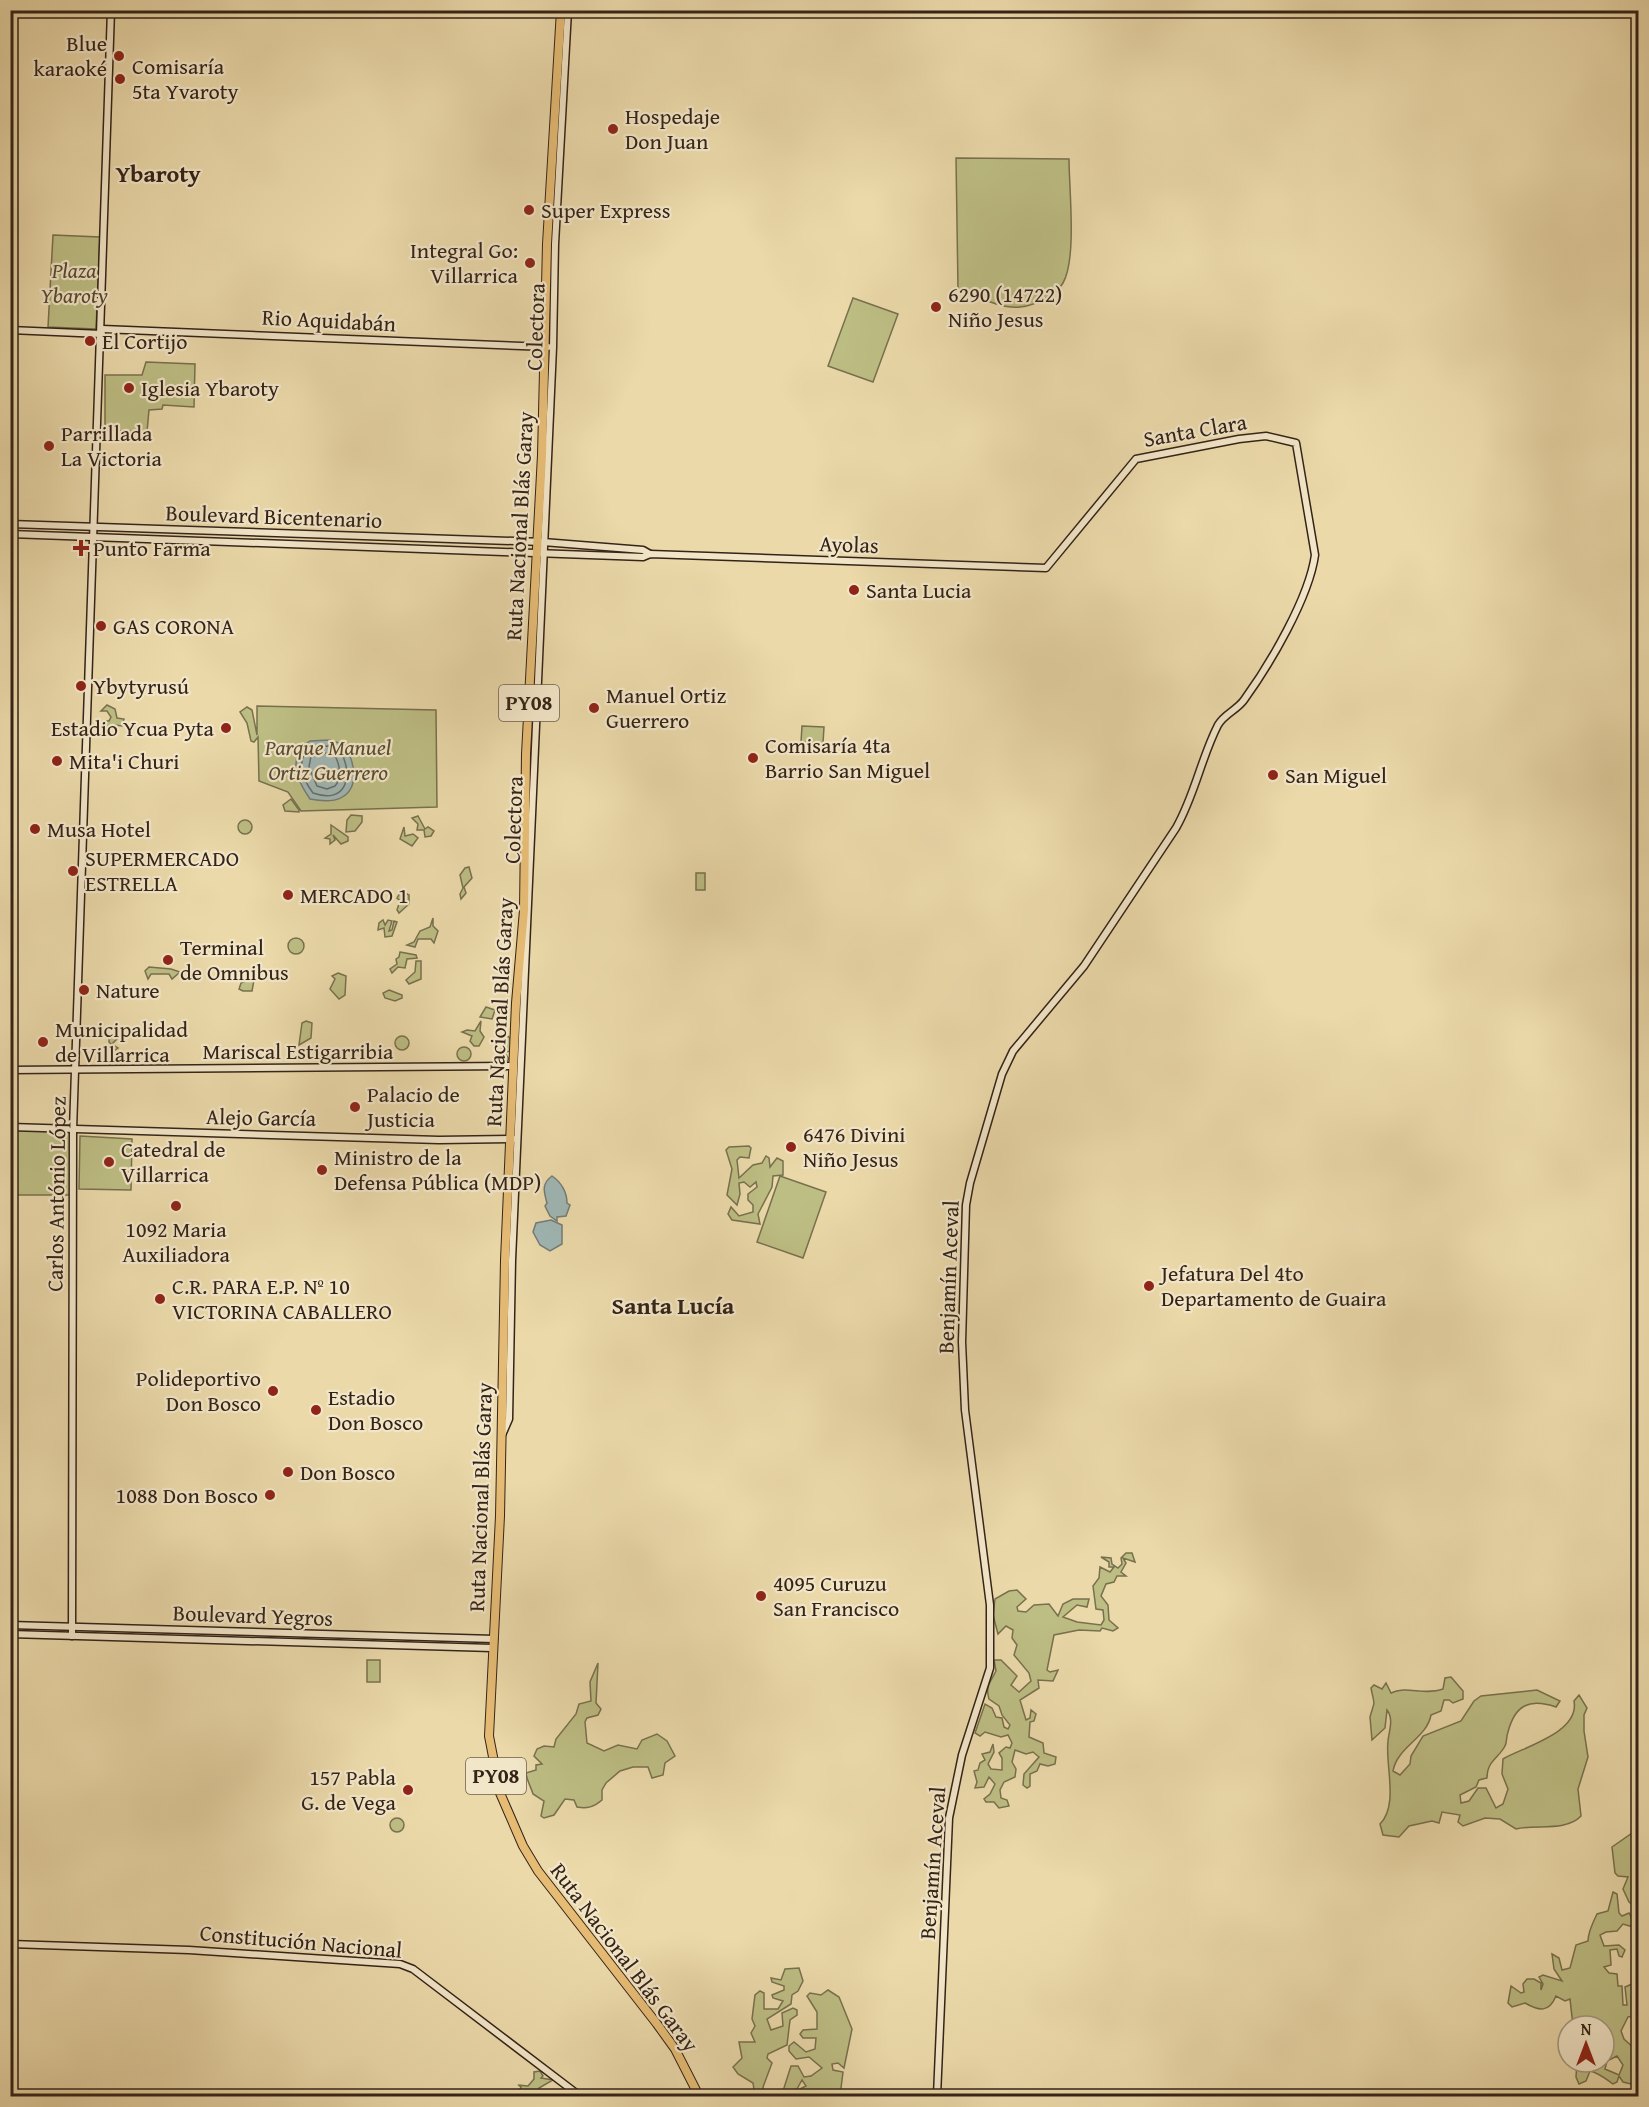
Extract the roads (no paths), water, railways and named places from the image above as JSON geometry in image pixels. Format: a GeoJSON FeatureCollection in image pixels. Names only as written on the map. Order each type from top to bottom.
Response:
{"type":"FeatureCollection","features":[{"type":"Feature","properties":{"kind":"highway","name":"Ruta Nacional Blás Garay"},"geometry":{"type":"LineString","coordinates":[[561,10],[547,244],[549,347],[540,542],[526,754],[524,910],[513,1066],[514,1139],[492,1648],[490,1749],[500,1793],[523,1846],[538,1871],[669,2041],[699,2097]]}},
{"type":"Feature","properties":{"kind":"main road","name":"Carlos António López"},"geometry":{"type":"LineString","coordinates":[[72,1636],[73,1130],[81,939],[92,537],[102,331],[111,10]]}},
{"type":"Feature","properties":{"kind":"main road","name":"Colectora"},"geometry":{"type":"LineString","coordinates":[[549,347],[568,10]]}},
{"type":"Feature","properties":{"kind":"main road","name":"Rio Aquidabán"},"geometry":{"type":"LineString","coordinates":[[10,330],[102,331],[549,347]]}},
{"type":"Feature","properties":{"kind":"main road","name":"Santa Clara"},"geometry":{"type":"LineString","coordinates":[[1046,568],[1136,459],[1239,438],[1266,436],[1296,443]]}},
{"type":"Feature","properties":{"kind":"main road","name":"Benjamín Aceval"},"geometry":{"type":"LineString","coordinates":[[937,2097],[949,1818],[962,1755],[990,1668],[990,1605],[964,1410],[966,1205],[970,1183],[1002,1074],[1013,1052],[1084,966],[1176,828],[1186,810],[1217,727],[1244,701],[1270,660],[1313,571],[1315,555],[1313,530],[1303,495],[1296,443]]}},
{"type":"Feature","properties":{"kind":"main road","name":"Boulevard Bicentenario"},"geometry":{"type":"LineString","coordinates":[[10,524],[540,542],[643,550],[650,554]]}},
{"type":"Feature","properties":{"kind":"main road","name":"Boulevard Bicentenario"},"geometry":{"type":"LineString","coordinates":[[10,534],[643,557],[650,554]]}},
{"type":"Feature","properties":{"kind":"main road","name":"Colectora"},"geometry":{"type":"LineString","coordinates":[[501,1436],[509,1419],[514,1139],[523,1006],[536,708],[539,553]]}},
{"type":"Feature","properties":{"kind":"main road","name":"Ayolas"},"geometry":{"type":"LineString","coordinates":[[650,554],[1046,568]]}},
{"type":"Feature","properties":{"kind":"main road","name":"Mariscal Estigarribia"},"geometry":{"type":"LineString","coordinates":[[10,1070],[513,1066]]}},
{"type":"Feature","properties":{"kind":"main road","name":"Alejo García"},"geometry":{"type":"LineString","coordinates":[[10,1127],[439,1140],[514,1139]]}},
{"type":"Feature","properties":{"kind":"main road","name":"Boulevard Yegros"},"geometry":{"type":"LineString","coordinates":[[10,1625],[494,1639]]}},
{"type":"Feature","properties":{"kind":"main road","name":"Boulevard Yegros"},"geometry":{"type":"LineString","coordinates":[[10,1634],[492,1648]]}},
{"type":"Feature","properties":{"kind":"main road","name":"Constitución Nacional"},"geometry":{"type":"LineString","coordinates":[[10,1944],[189,1950],[400,1964],[413,1969],[580,2097]]}},
{"type":"Feature","properties":{"kind":"water"},"geometry":{"type":"Polygon","coordinates":[[[330,740],[345,745],[353,769],[351,788],[337,799],[325,801],[310,799],[297,774],[298,754],[301,747],[310,741],[330,740]]]}},
{"type":"Feature","properties":{"kind":"water"},"geometry":{"type":"Polygon","coordinates":[[[552,1176],[563,1188],[567,1203],[570,1205],[566,1216],[557,1217],[557,1221],[550,1216],[545,1206],[547,1203],[545,1185],[552,1176]]]}},
{"type":"Feature","properties":{"kind":"water"},"geometry":{"type":"Polygon","coordinates":[[[551,1220],[562,1225],[562,1244],[550,1251],[540,1245],[533,1232],[536,1223],[551,1220]]]}},
{"type":"Feature","properties":{"kind":"place","name":"Blue karaoké"},"geometry":{"type":"Point","coordinates":[119,56]}},
{"type":"Feature","properties":{"kind":"place","name":"Comisaría 5ta Yvaroty"},"geometry":{"type":"Point","coordinates":[120,79]}},
{"type":"Feature","properties":{"kind":"place","name":"Hospedaje Don Juan"},"geometry":{"type":"Point","coordinates":[613,129]}},
{"type":"Feature","properties":{"kind":"place","name":"Super Express"},"geometry":{"type":"Point","coordinates":[529,210]}},
{"type":"Feature","properties":{"kind":"place","name":"Integral Go: Villarrica"},"geometry":{"type":"Point","coordinates":[530,263]}},
{"type":"Feature","properties":{"kind":"place","name":"6290 (14722) Niño Jesus"},"geometry":{"type":"Point","coordinates":[936,307]}},
{"type":"Feature","properties":{"kind":"place","name":"El Cortijo"},"geometry":{"type":"Point","coordinates":[90,341]}},
{"type":"Feature","properties":{"kind":"place","name":"Iglesia Ybaroty"},"geometry":{"type":"Point","coordinates":[129,388]}},
{"type":"Feature","properties":{"kind":"place","name":"Parrillada La Victoria"},"geometry":{"type":"Point","coordinates":[49,446]}},
{"type":"Feature","properties":{"kind":"place","name":"Punto Farma"},"geometry":{"type":"Point","coordinates":[81,548]}},
{"type":"Feature","properties":{"kind":"place","name":"Santa Lucia"},"geometry":{"type":"Point","coordinates":[854,590]}},
{"type":"Feature","properties":{"kind":"place","name":"GAS CORONA"},"geometry":{"type":"Point","coordinates":[101,626]}},
{"type":"Feature","properties":{"kind":"place","name":"Ybytyrusú"},"geometry":{"type":"Point","coordinates":[81,686]}},
{"type":"Feature","properties":{"kind":"place","name":"Manuel Ortiz Guerrero"},"geometry":{"type":"Point","coordinates":[594,708]}},
{"type":"Feature","properties":{"kind":"place","name":"Estadio Ycua Pyta"},"geometry":{"type":"Point","coordinates":[226,728]}},
{"type":"Feature","properties":{"kind":"place","name":"Comisaría 4ta Barrio San Miguel"},"geometry":{"type":"Point","coordinates":[753,758]}},
{"type":"Feature","properties":{"kind":"place","name":"Mita'i Churi"},"geometry":{"type":"Point","coordinates":[57,761]}},
{"type":"Feature","properties":{"kind":"place","name":"San Miguel"},"geometry":{"type":"Point","coordinates":[1273,775]}},
{"type":"Feature","properties":{"kind":"place","name":"Musa Hotel"},"geometry":{"type":"Point","coordinates":[35,829]}},
{"type":"Feature","properties":{"kind":"place","name":"SUPERMERCADO ESTRELLA"},"geometry":{"type":"Point","coordinates":[73,871]}},
{"type":"Feature","properties":{"kind":"place","name":"MERCADO 1"},"geometry":{"type":"Point","coordinates":[288,895]}},
{"type":"Feature","properties":{"kind":"place","name":"Terminal de Omnibus"},"geometry":{"type":"Point","coordinates":[168,960]}},
{"type":"Feature","properties":{"kind":"place","name":"Nature"},"geometry":{"type":"Point","coordinates":[84,990]}},
{"type":"Feature","properties":{"kind":"place","name":"Municipalidad de Villarrica"},"geometry":{"type":"Point","coordinates":[43,1042]}},
{"type":"Feature","properties":{"kind":"place","name":"Palacio de Justicia"},"geometry":{"type":"Point","coordinates":[355,1107]}},
{"type":"Feature","properties":{"kind":"place","name":"6476 Divini Niño Jesus"},"geometry":{"type":"Point","coordinates":[791,1147]}},
{"type":"Feature","properties":{"kind":"place","name":"Catedral de Villarrica"},"geometry":{"type":"Point","coordinates":[109,1162]}},
{"type":"Feature","properties":{"kind":"place","name":"Ministro de la Defensa Pública (MDP)"},"geometry":{"type":"Point","coordinates":[322,1170]}},
{"type":"Feature","properties":{"kind":"place","name":"1092 Maria Auxiliadora"},"geometry":{"type":"Point","coordinates":[176,1206]}},
{"type":"Feature","properties":{"kind":"place","name":"Jefatura Del 4to Departamento de Guaira"},"geometry":{"type":"Point","coordinates":[1149,1286]}},
{"type":"Feature","properties":{"kind":"place","name":"C.R. PARA E.P. Nº 10 VICTORINA CABALLERO"},"geometry":{"type":"Point","coordinates":[160,1299]}},
{"type":"Feature","properties":{"kind":"place","name":"Polideportivo Don Bosco"},"geometry":{"type":"Point","coordinates":[273,1391]}},
{"type":"Feature","properties":{"kind":"place","name":"Estadio Don Bosco"},"geometry":{"type":"Point","coordinates":[316,1410]}},
{"type":"Feature","properties":{"kind":"place","name":"Don Bosco"},"geometry":{"type":"Point","coordinates":[288,1472]}},
{"type":"Feature","properties":{"kind":"place","name":"1088 Don Bosco"},"geometry":{"type":"Point","coordinates":[270,1495]}},
{"type":"Feature","properties":{"kind":"place","name":"4095 Curuzu San Francisco"},"geometry":{"type":"Point","coordinates":[761,1596]}},
{"type":"Feature","properties":{"kind":"place","name":"157 Pabla G. de Vega"},"geometry":{"type":"Point","coordinates":[408,1790]}},
{"type":"Feature","properties":{"kind":"district","name":"Ybaroty"},"geometry":{"type":"Point","coordinates":[158,174]}},
{"type":"Feature","properties":{"kind":"district","name":"Santa Lucía"},"geometry":{"type":"Point","coordinates":[673,1306]}},
{"type":"Feature","properties":{"kind":"park label","name":"Plaza Ybaroty"},"geometry":{"type":"Point","coordinates":[74,282]}},
{"type":"Feature","properties":{"kind":"park label","name":"Parque Manuel Ortiz Guerrero"},"geometry":{"type":"Point","coordinates":[328,760]}}]}
